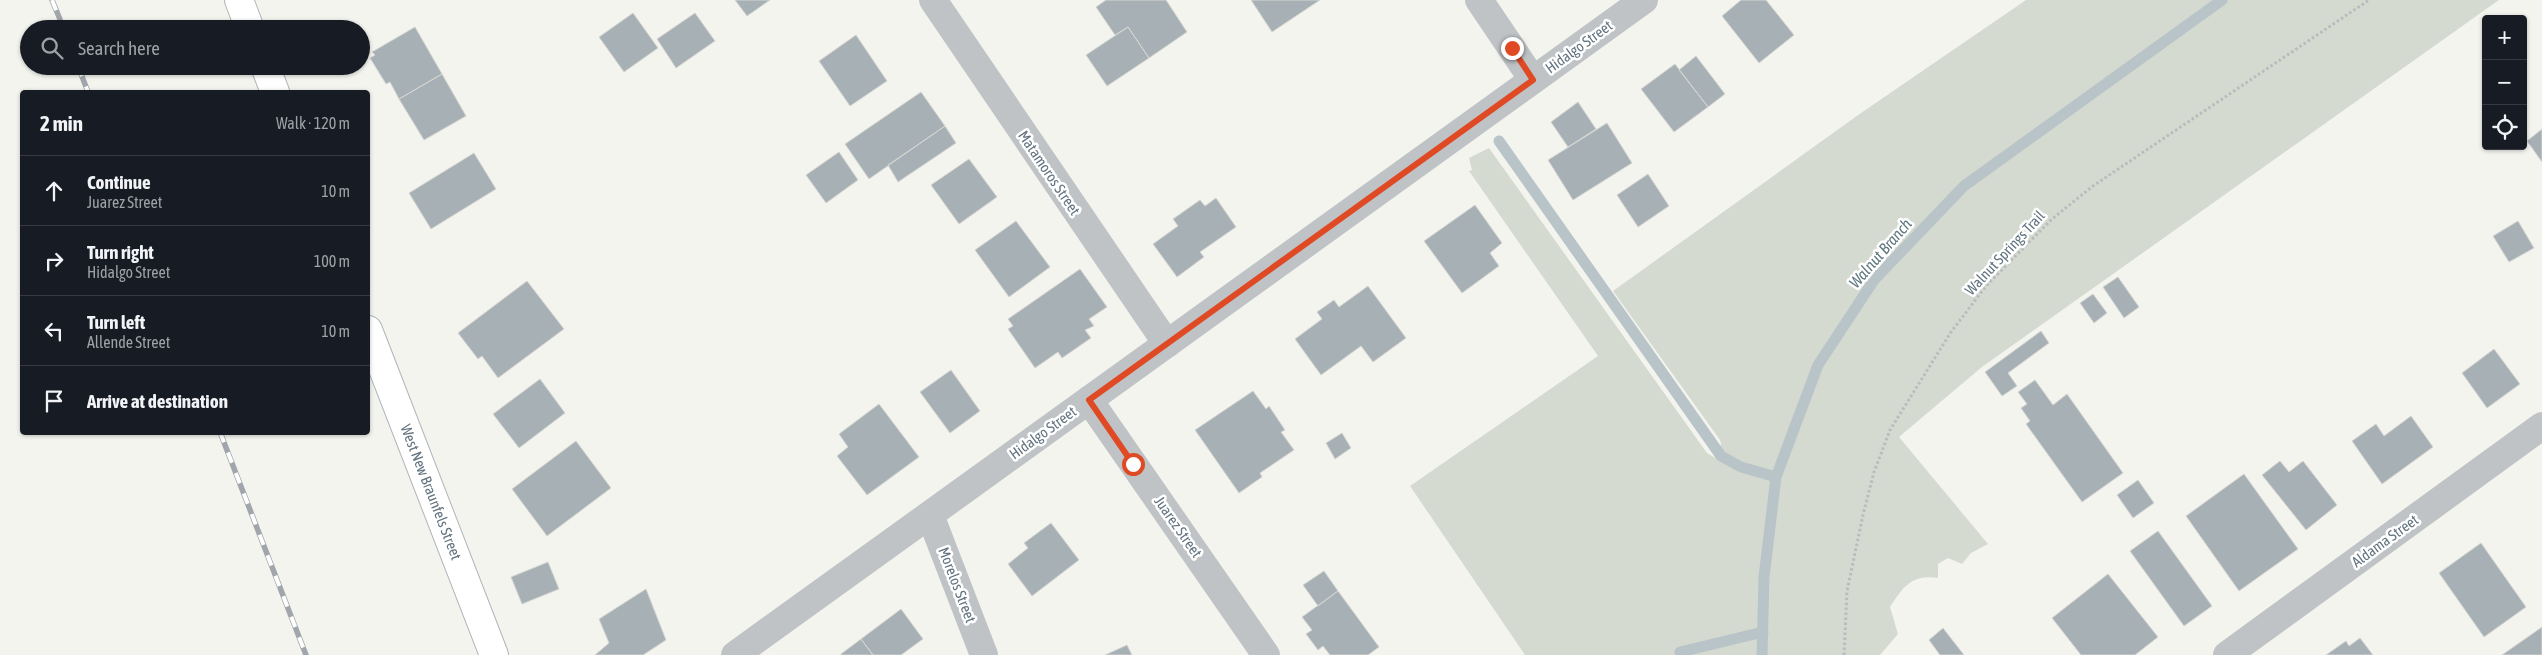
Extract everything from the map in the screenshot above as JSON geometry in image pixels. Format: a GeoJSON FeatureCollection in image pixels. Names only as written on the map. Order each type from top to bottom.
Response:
{"type":"FeatureCollection","features":[{"type":"Feature","properties":{"kind":"main road"},"geometry":{"type":"LineString","coordinates":[[239,0],[247,20]]}},
{"type":"Feature","properties":{"kind":"main road"},"geometry":{"type":"LineString","coordinates":[[268,75],[274,90]]}},
{"type":"Feature","properties":{"kind":"main road","name":"West New Braunfels Street"},"geometry":{"type":"LineString","coordinates":[[370,335],[494,655]]}},
{"type":"Feature","properties":{"kind":"street","name":"Matamoros Street"},"geometry":{"type":"LineString","coordinates":[[933,0],[1167,344]]}},
{"type":"Feature","properties":{"kind":"street"},"geometry":{"type":"LineString","coordinates":[[1479,0],[1533,80]]}},
{"type":"Feature","properties":{"kind":"street","name":"Hidalgo Street"},"geometry":{"type":"LineString","coordinates":[[735,655],[1644,0]]}},
{"type":"Feature","properties":{"kind":"street","name":"Juarez Street"},"geometry":{"type":"LineString","coordinates":[[1089,400],[1266,655]]}},
{"type":"Feature","properties":{"kind":"street","name":"Aldama Street"},"geometry":{"type":"LineString","coordinates":[[2227,655],[2542,426]]}},
{"type":"Feature","properties":{"kind":"street","name":"Morelos Street"},"geometry":{"type":"LineString","coordinates":[[930,515],[984,655]]}},
{"type":"Feature","properties":{"kind":"path","name":"Walnut Springs Trail"},"geometry":{"type":"LineString","coordinates":[[1844,655],[1847,591],[1874,472],[1890,430],[1951,332],[1986,286],[2046,225],[2093,186],[2369,0]]}},
{"type":"Feature","properties":{"kind":"shaded area"},"geometry":{"type":"Polygon","coordinates":[[[2026,0],[2499,0],[1982,367],[1899,437],[1988,544],[1971,553],[1962,564],[1948,558],[1938,564],[1938,578],[1929,577],[1915,580],[1899,593],[1890,607],[1898,634],[1880,655],[1525,655],[1410,486],[1598,356],[1469,171],[1472,170],[1469,158],[1489,148],[1707,453],[1717,459],[1721,444],[1720,440],[1613,291],[1861,113],[2026,0]]]}},
{"type":"Feature","properties":{"kind":"building"},"geometry":{"type":"Polygon","coordinates":[[[735,0],[770,0],[747,16],[735,0]]]}},
{"type":"Feature","properties":{"kind":"building"},"geometry":{"type":"Polygon","coordinates":[[[1106,0],[1166,0],[1187,32],[1149,58],[1128,27],[1115,35],[1096,7],[1106,0]]]}},
{"type":"Feature","properties":{"kind":"building"},"geometry":{"type":"Polygon","coordinates":[[[1251,0],[1320,0],[1272,32],[1251,0]]]}},
{"type":"Feature","properties":{"kind":"building"},"geometry":{"type":"Polygon","coordinates":[[[1741,0],[1766,0],[1794,35],[1759,63],[1722,16],[1741,0]]]}},
{"type":"Feature","properties":{"kind":"building"},"geometry":{"type":"Polygon","coordinates":[[[633,13],[658,48],[624,72],[599,37],[633,13]]]}},
{"type":"Feature","properties":{"kind":"building"},"geometry":{"type":"Polygon","coordinates":[[[695,13],[715,41],[676,68],[657,39],[695,13]]]}},
{"type":"Feature","properties":{"kind":"building"},"geometry":{"type":"Polygon","coordinates":[[[415,27],[442,74],[399,99],[390,82],[386,84],[370,58],[375,55],[372,52],[415,27]]]}},
{"type":"Feature","properties":{"kind":"building"},"geometry":{"type":"Polygon","coordinates":[[[1128,27],[1149,58],[1107,86],[1086,55],[1128,27]]]}},
{"type":"Feature","properties":{"kind":"building"},"geometry":{"type":"Polygon","coordinates":[[[856,35],[887,81],[850,106],[819,61],[856,35]]]}},
{"type":"Feature","properties":{"kind":"building"},"geometry":{"type":"Polygon","coordinates":[[[1696,56],[1725,94],[1708,107],[1679,70],[1696,56]]]}},
{"type":"Feature","properties":{"kind":"building"},"geometry":{"type":"Polygon","coordinates":[[[1675,64],[1708,107],[1674,132],[1641,89],[1675,64]]]}},
{"type":"Feature","properties":{"kind":"building"},"geometry":{"type":"Polygon","coordinates":[[[442,74],[466,116],[424,140],[399,99],[442,74]]]}},
{"type":"Feature","properties":{"kind":"building"},"geometry":{"type":"Polygon","coordinates":[[[921,92],[945,126],[869,179],[845,144],[921,92]]]}},
{"type":"Feature","properties":{"kind":"building"},"geometry":{"type":"Polygon","coordinates":[[[1578,102],[1596,129],[1568,147],[1551,122],[1578,102]]]}},
{"type":"Feature","properties":{"kind":"building"},"geometry":{"type":"Polygon","coordinates":[[[1607,123],[1632,163],[1573,200],[1548,160],[1607,123]]]}},
{"type":"Feature","properties":{"kind":"building"},"geometry":{"type":"Polygon","coordinates":[[[945,126],[956,143],[898,182],[888,165],[945,126]]]}},
{"type":"Feature","properties":{"kind":"building"},"geometry":{"type":"Polygon","coordinates":[[[2542,129],[2542,162],[2527,141],[2542,129]]]}},
{"type":"Feature","properties":{"kind":"building"},"geometry":{"type":"Polygon","coordinates":[[[839,152],[858,180],[826,203],[806,175],[839,152]]]}},
{"type":"Feature","properties":{"kind":"building"},"geometry":{"type":"Polygon","coordinates":[[[474,153],[496,189],[431,229],[409,193],[474,153]]]}},
{"type":"Feature","properties":{"kind":"building"},"geometry":{"type":"Polygon","coordinates":[[[969,159],[997,197],[959,224],[931,185],[969,159]]]}},
{"type":"Feature","properties":{"kind":"building"},"geometry":{"type":"Polygon","coordinates":[[[1648,174],[1669,206],[1638,227],[1617,195],[1648,174]]]}},
{"type":"Feature","properties":{"kind":"building"},"geometry":{"type":"Polygon","coordinates":[[[1216,198],[1236,227],[1200,252],[1204,257],[1177,277],[1153,244],[1178,226],[1173,219],[1200,200],[1205,206],[1216,198]]]}},
{"type":"Feature","properties":{"kind":"building"},"geometry":{"type":"Polygon","coordinates":[[[1475,205],[1502,243],[1490,253],[1499,266],[1462,293],[1424,241],[1475,205]]]}},
{"type":"Feature","properties":{"kind":"building"},"geometry":{"type":"Polygon","coordinates":[[[1016,221],[1050,267],[1009,297],[975,250],[1016,221]]]}},
{"type":"Feature","properties":{"kind":"building"},"geometry":{"type":"Polygon","coordinates":[[[2518,221],[2534,248],[2509,262],[2493,236],[2518,221]]]}},
{"type":"Feature","properties":{"kind":"building"},"geometry":{"type":"Polygon","coordinates":[[[1080,269],[1107,307],[1089,319],[1094,326],[1085,330],[1091,338],[1062,358],[1058,352],[1035,368],[1008,329],[1013,326],[1008,319],[1080,269]]]}},
{"type":"Feature","properties":{"kind":"building"},"geometry":{"type":"Polygon","coordinates":[[[2118,277],[2139,307],[2124,318],[2103,287],[2118,277]]]}},
{"type":"Feature","properties":{"kind":"building"},"geometry":{"type":"Polygon","coordinates":[[[527,281],[564,329],[498,378],[482,356],[478,359],[458,333],[527,281]]]}},
{"type":"Feature","properties":{"kind":"building"},"geometry":{"type":"Polygon","coordinates":[[[1368,286],[1406,338],[1373,362],[1361,346],[1321,375],[1295,339],[1322,319],[1317,312],[1334,300],[1339,307],[1368,286]]]}},
{"type":"Feature","properties":{"kind":"building"},"geometry":{"type":"Polygon","coordinates":[[[2093,294],[2107,313],[2094,323],[2080,303],[2093,294]]]}},
{"type":"Feature","properties":{"kind":"building"},"geometry":{"type":"Polygon","coordinates":[[[2041,331],[2049,343],[2008,373],[2017,386],[2002,396],[1985,372],[2041,331]]]}},
{"type":"Feature","properties":{"kind":"building"},"geometry":{"type":"Polygon","coordinates":[[[2494,349],[2520,384],[2487,408],[2462,373],[2494,349]]]}},
{"type":"Feature","properties":{"kind":"building"},"geometry":{"type":"Polygon","coordinates":[[[951,370],[980,411],[950,433],[920,392],[951,370]]]}},
{"type":"Feature","properties":{"kind":"building"},"geometry":{"type":"Polygon","coordinates":[[[540,379],[565,413],[519,448],[493,414],[540,379]]]}},
{"type":"Feature","properties":{"kind":"building"},"geometry":{"type":"Polygon","coordinates":[[[2035,380],[2053,405],[2067,394],[2123,473],[2082,502],[2026,424],[2030,421],[2021,408],[2027,404],[2018,392],[2035,380]]]}},
{"type":"Feature","properties":{"kind":"building"},"geometry":{"type":"Polygon","coordinates":[[[1253,391],[1266,409],[1269,406],[1285,430],[1281,432],[1294,450],[1260,473],[1262,477],[1239,493],[1195,430],[1253,391]]]}},
{"type":"Feature","properties":{"kind":"building"},"geometry":{"type":"Polygon","coordinates":[[[879,404],[919,457],[867,495],[837,456],[848,447],[839,434],[879,404]]]}},
{"type":"Feature","properties":{"kind":"building"},"geometry":{"type":"Polygon","coordinates":[[[2411,416],[2433,447],[2382,484],[2352,441],[2376,424],[2384,436],[2411,416]]]}},
{"type":"Feature","properties":{"kind":"building"},"geometry":{"type":"Polygon","coordinates":[[[1342,433],[1351,448],[1335,459],[1326,443],[1342,433]]]}},
{"type":"Feature","properties":{"kind":"building"},"geometry":{"type":"Polygon","coordinates":[[[576,441],[611,488],[547,536],[512,489],[576,441]]]}},
{"type":"Feature","properties":{"kind":"building"},"geometry":{"type":"Polygon","coordinates":[[[2280,461],[2289,472],[2303,461],[2337,505],[2306,530],[2262,475],[2280,461]]]}},
{"type":"Feature","properties":{"kind":"building"},"geometry":{"type":"Polygon","coordinates":[[[2244,474],[2298,549],[2239,591],[2186,516],[2244,474]]]}},
{"type":"Feature","properties":{"kind":"building"},"geometry":{"type":"Polygon","coordinates":[[[2138,480],[2154,503],[2133,518],[2117,495],[2138,480]]]}},
{"type":"Feature","properties":{"kind":"building"},"geometry":{"type":"Polygon","coordinates":[[[1051,523],[1079,560],[1032,596],[1008,564],[1028,548],[1024,543],[1051,523]]]}},
{"type":"Feature","properties":{"kind":"building"},"geometry":{"type":"Polygon","coordinates":[[[2158,531],[2212,606],[2184,626],[2130,551],[2158,531]]]}},
{"type":"Feature","properties":{"kind":"building"},"geometry":{"type":"Polygon","coordinates":[[[2481,543],[2526,607],[2484,637],[2439,573],[2481,543]]]}},
{"type":"Feature","properties":{"kind":"building"},"geometry":{"type":"Polygon","coordinates":[[[548,562],[559,589],[522,604],[511,577],[548,562]]]}},
{"type":"Feature","properties":{"kind":"building"},"geometry":{"type":"Polygon","coordinates":[[[1324,571],[1338,591],[1318,606],[1303,585],[1324,571]]]}},
{"type":"Feature","properties":{"kind":"building"},"geometry":{"type":"Polygon","coordinates":[[[2108,574],[2158,637],[2135,655],[2081,655],[2052,618],[2108,574]]]}},
{"type":"Feature","properties":{"kind":"building"},"geometry":{"type":"Polygon","coordinates":[[[646,589],[666,640],[643,655],[595,655],[609,643],[599,619],[646,589]]]}},
{"type":"Feature","properties":{"kind":"building"},"geometry":{"type":"Polygon","coordinates":[[[1338,591],[1379,647],[1368,655],[1330,655],[1323,646],[1318,650],[1306,634],[1312,630],[1302,617],[1338,591]]]}},
{"type":"Feature","properties":{"kind":"building"},"geometry":{"type":"Polygon","coordinates":[[[901,609],[923,639],[901,655],[873,655],[861,639],[901,609]]]}},
{"type":"Feature","properties":{"kind":"building"},"geometry":{"type":"Polygon","coordinates":[[[2542,627],[2542,655],[2502,655],[2542,627]]]}},
{"type":"Feature","properties":{"kind":"building"},"geometry":{"type":"Polygon","coordinates":[[[1943,628],[1964,655],[1940,655],[1929,640],[1943,628]]]}},
{"type":"Feature","properties":{"kind":"building"},"geometry":{"type":"Polygon","coordinates":[[[2360,638],[2373,655],[2326,655],[2346,641],[2349,646],[2360,638]]]}},
{"type":"Feature","properties":{"kind":"building"},"geometry":{"type":"Polygon","coordinates":[[[861,639],[873,655],[841,655],[841,654],[861,639]]]}},
{"type":"Feature","properties":{"kind":"building"},"geometry":{"type":"Polygon","coordinates":[[[1127,645],[1132,655],[1105,655],[1127,645]]]}},
{"type":"Feature","properties":{"kind":"waterway","name":"Walnut Branch"},"geometry":{"type":"LineString","coordinates":[[1762,655],[1764,577],[1776,477],[1818,365],[1874,280],[1964,186],[2222,0]]}},
{"type":"Feature","properties":{"kind":"waterway"},"geometry":{"type":"LineString","coordinates":[[1499,141],[1721,456],[1741,467],[1776,477]]}},
{"type":"Feature","properties":{"kind":"waterway"},"geometry":{"type":"LineString","coordinates":[[1680,652],[1763,632]]}},
{"type":"Feature","properties":{"kind":"railway"},"geometry":{"type":"LineString","coordinates":[[52,0],[60,20]]}},
{"type":"Feature","properties":{"kind":"railway"},"geometry":{"type":"LineString","coordinates":[[81,75],[87,90]]}},
{"type":"Feature","properties":{"kind":"railway"},"geometry":{"type":"LineString","coordinates":[[221,435],[306,655]]}},
{"type":"Feature","properties":{"kind":"route"},"geometry":{"type":"LineString","coordinates":[[1133,464],[1089,400],[1533,80],[1512,48]]}}]}
